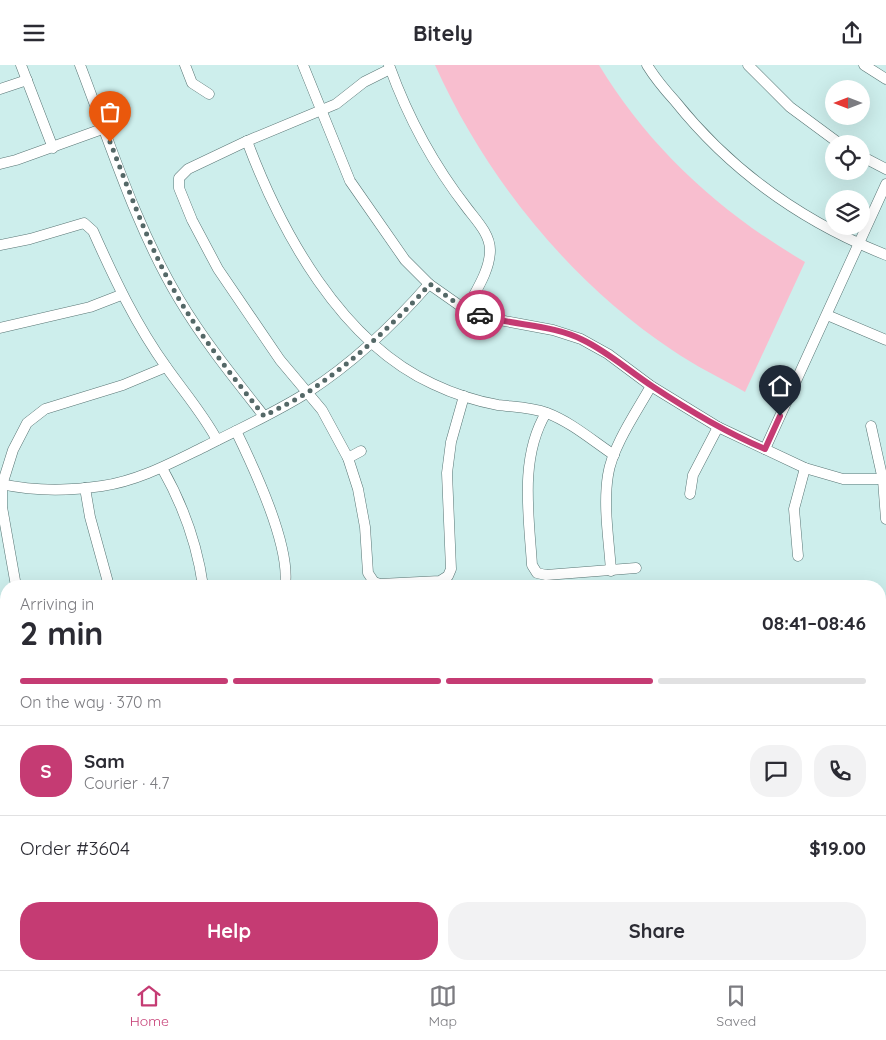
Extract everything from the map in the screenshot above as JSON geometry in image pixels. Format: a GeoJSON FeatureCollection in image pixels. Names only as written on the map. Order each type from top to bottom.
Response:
{"type":"FeatureCollection","features":[{"type":"Feature","properties":{"kind":"street"},"geometry":{"type":"LineString","coordinates":[[21,65],[53,148]]}},
{"type":"Feature","properties":{"kind":"street"},"geometry":{"type":"LineString","coordinates":[[80,65],[139,217],[178,298],[206,342],[264,416]]}},
{"type":"Feature","properties":{"kind":"street"},"geometry":{"type":"LineString","coordinates":[[185,65],[192,83],[209,94]]}},
{"type":"Feature","properties":{"kind":"street"},"geometry":{"type":"LineString","coordinates":[[303,65],[350,181],[405,260],[430,284],[466,310],[494,319],[552,330],[581,339],[608,354],[651,386],[718,427],[805,468],[843,479],[884,480]]}},
{"type":"Feature","properties":{"kind":"street"},"geometry":{"type":"LineString","coordinates":[[647,65],[691,121],[713,145],[755,182],[797,211],[858,244],[886,255]]}},
{"type":"Feature","properties":{"kind":"street"},"geometry":{"type":"LineString","coordinates":[[748,65],[790,107],[828,135]]}},
{"type":"Feature","properties":{"kind":"street"},"geometry":{"type":"LineString","coordinates":[[864,65],[886,79]]}},
{"type":"Feature","properties":{"kind":"street"},"geometry":{"type":"LineString","coordinates":[[373,580],[368,573],[365,527],[358,489],[348,458],[322,410],[280,361],[218,269],[192,221],[179,188],[179,178],[188,169],[247,141],[336,104],[364,82],[390,67],[412,124],[448,184],[478,223],[489,242],[490,251],[484,274],[466,310]]}},
{"type":"Feature","properties":{"kind":"street"},"geometry":{"type":"LineString","coordinates":[[0,89],[27,80]]}},
{"type":"Feature","properties":{"kind":"street"},"geometry":{"type":"LineString","coordinates":[[0,164],[53,148],[105,128]]}},
{"type":"Feature","properties":{"kind":"street"},"geometry":{"type":"LineString","coordinates":[[247,141],[261,179],[303,257],[326,291],[370,342],[401,366],[433,384],[464,396],[546,413],[614,455]]}},
{"type":"Feature","properties":{"kind":"street"},"geometry":{"type":"LineString","coordinates":[[870,161],[886,169]]}},
{"type":"Feature","properties":{"kind":"street"},"geometry":{"type":"LineString","coordinates":[[765,449],[886,184]]}},
{"type":"Feature","properties":{"kind":"street"},"geometry":{"type":"LineString","coordinates":[[0,245],[30,239],[84,223],[93,231],[121,295],[166,367],[208,421],[218,440]]}},
{"type":"Feature","properties":{"kind":"street"},"geometry":{"type":"LineString","coordinates":[[490,251],[502,251]]}},
{"type":"Feature","properties":{"kind":"street"},"geometry":{"type":"LineString","coordinates":[[1,485],[48,489],[84,488],[121,482],[162,467],[236,431],[308,392],[404,313],[430,284]]}},
{"type":"Feature","properties":{"kind":"street"},"geometry":{"type":"LineString","coordinates":[[0,329],[90,307],[121,295]]}},
{"type":"Feature","properties":{"kind":"street"},"geometry":{"type":"LineString","coordinates":[[826,315],[886,340]]}},
{"type":"Feature","properties":{"kind":"street"},"geometry":{"type":"LineString","coordinates":[[552,330],[556,319]]}},
{"type":"Feature","properties":{"kind":"street"},"geometry":{"type":"LineString","coordinates":[[15,580],[2,507],[1,485],[17,441],[27,423],[35,416],[60,403],[115,388],[166,367]]}},
{"type":"Feature","properties":{"kind":"street"},"geometry":{"type":"LineString","coordinates":[[611,571],[606,493],[608,474],[614,455],[651,386]]}},
{"type":"Feature","properties":{"kind":"street"},"geometry":{"type":"LineString","coordinates":[[442,580],[448,576],[451,569],[447,473],[451,442],[464,396]]}},
{"type":"Feature","properties":{"kind":"street"},"geometry":{"type":"LineString","coordinates":[[546,413],[536,438],[528,477],[532,565],[536,573],[546,575],[636,568]]}},
{"type":"Feature","properties":{"kind":"street"},"geometry":{"type":"LineString","coordinates":[[872,426],[884,480],[886,519]]}},
{"type":"Feature","properties":{"kind":"street"},"geometry":{"type":"LineString","coordinates":[[690,494],[693,475],[718,427]]}},
{"type":"Feature","properties":{"kind":"street"},"geometry":{"type":"LineString","coordinates":[[236,431],[254,467],[269,505],[283,557],[285,580]]}},
{"type":"Feature","properties":{"kind":"street"},"geometry":{"type":"LineString","coordinates":[[348,458],[361,451]]}},
{"type":"Feature","properties":{"kind":"street"},"geometry":{"type":"LineString","coordinates":[[162,467],[177,494],[192,533],[202,580]]}},
{"type":"Feature","properties":{"kind":"street"},"geometry":{"type":"LineString","coordinates":[[798,556],[794,509],[805,468]]}},
{"type":"Feature","properties":{"kind":"street"},"geometry":{"type":"LineString","coordinates":[[84,488],[107,580]]}},
{"type":"Feature","properties":{"kind":"shaded area"},"geometry":{"type":"Polygon","coordinates":[[[435,65],[599,65],[641,124],[690,177],[745,223],[805,262],[745,392],[681,356],[634,323],[565,259],[505,187],[456,107],[435,65]]]}},
{"type":"Feature","properties":{"kind":"way so far"},"geometry":{"type":"LineString","coordinates":[[110,142],[139,217],[178,298],[206,342],[264,416],[308,392],[349,362],[404,313],[430,284],[466,310],[480,315]]}},
{"type":"Feature","properties":{"kind":"route"},"geometry":{"type":"LineString","coordinates":[[480,315],[521,326],[552,330],[581,339],[608,354],[651,386],[718,427],[765,449],[780,416]]}}]}
